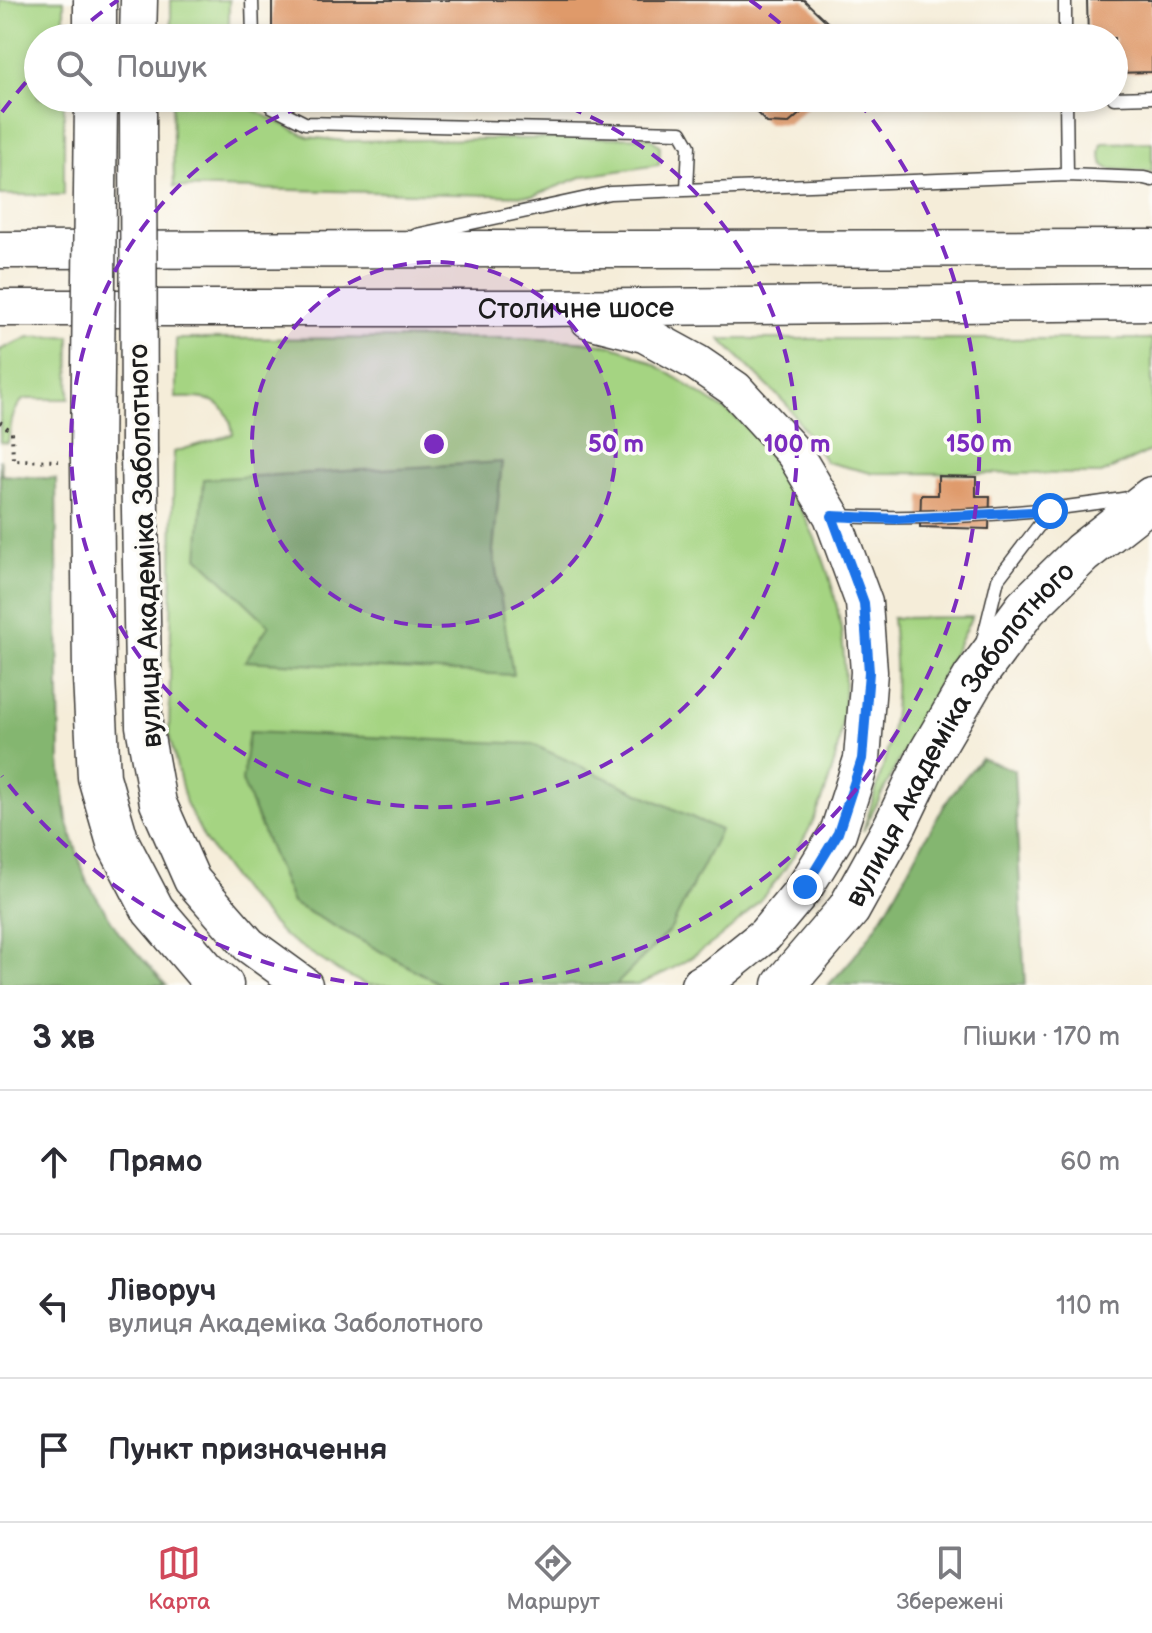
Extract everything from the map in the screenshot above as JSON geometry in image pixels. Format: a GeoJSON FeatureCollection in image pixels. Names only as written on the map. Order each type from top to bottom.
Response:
{"type":"FeatureCollection","features":[{"type":"Feature","properties":{"kind":"highway"},"geometry":{"type":"LineString","coordinates":[[95,0],[95,24]]}},
{"type":"Feature","properties":{"kind":"highway","name":"вулиця Академіка Заболотного"},"geometry":{"type":"LineString","coordinates":[[95,112],[79,460],[99,777],[118,843],[153,910],[205,971],[222,985]]}},
{"type":"Feature","properties":{"kind":"highway","name":"вулиця Академіка Заболотного"},"geometry":{"type":"LineString","coordinates":[[784,985],[849,909],[895,826],[930,753],[974,678],[1026,608],[1082,553],[1152,496]]}},
{"type":"Feature","properties":{"kind":"main road"},"geometry":{"type":"LineString","coordinates":[[138,24],[139,0]]}},
{"type":"Feature","properties":{"kind":"main road","name":"вулиця Академіка Заболотного"},"geometry":{"type":"LineString","coordinates":[[138,112],[144,726],[158,803],[192,880],[249,945],[304,985]]}},
{"type":"Feature","properties":{"kind":"main road","name":"Столичне шосе"},"geometry":{"type":"LineString","coordinates":[[0,250],[1152,248]]}},
{"type":"Feature","properties":{"kind":"main road","name":"Столичне шосе"},"geometry":{"type":"LineString","coordinates":[[8,313],[1152,302]]}},
{"type":"Feature","properties":{"kind":"main road","name":"вулиця Академіка Заболотного"},"geometry":{"type":"LineString","coordinates":[[537,308],[644,334],[697,363],[735,389],[794,453],[832,516],[864,603],[869,672],[862,759],[838,833],[805,887],[765,935],[699,985]]}},
{"type":"Feature","properties":{"kind":"lane"},"geometry":{"type":"LineString","coordinates":[[252,0],[253,24]]}},
{"type":"Feature","properties":{"kind":"lane"},"geometry":{"type":"LineString","coordinates":[[1065,0],[1065,24]]}},
{"type":"Feature","properties":{"kind":"lane"},"geometry":{"type":"LineString","coordinates":[[1128,98],[1152,97]]}},
{"type":"Feature","properties":{"kind":"lane"},"geometry":{"type":"LineString","coordinates":[[283,112],[305,123],[681,132],[689,146],[687,189]]}},
{"type":"Feature","properties":{"kind":"lane"},"geometry":{"type":"LineString","coordinates":[[1066,112],[1067,175]]}},
{"type":"Feature","properties":{"kind":"lane"},"geometry":{"type":"LineString","coordinates":[[353,249],[610,193],[1067,175],[1152,180]]}},
{"type":"Feature","properties":{"kind":"lane"},"geometry":{"type":"LineString","coordinates":[[832,516],[896,519],[1050,511],[1152,496]]}},
{"type":"Feature","properties":{"kind":"lane"},"geometry":{"type":"LineString","coordinates":[[974,678],[998,579],[1050,511]]}},
{"type":"Feature","properties":{"kind":"path"},"geometry":{"type":"LineString","coordinates":[[0,422],[12,432],[13,460],[79,460]]}},
{"type":"Feature","properties":{"kind":"green space"},"geometry":{"type":"Polygon","coordinates":[[[0,0],[64,0],[64,24],[24,24],[24,112],[64,112],[64,195],[0,195],[0,0]]]}},
{"type":"Feature","properties":{"kind":"green space"},"geometry":{"type":"Polygon","coordinates":[[[171,0],[229,0],[229,24],[171,24],[171,0]]]}},
{"type":"Feature","properties":{"kind":"green space"},"geometry":{"type":"Polygon","coordinates":[[[172,112],[258,112],[308,137],[345,141],[649,137],[660,146],[659,165],[584,176],[533,196],[174,187],[172,112]]]}},
{"type":"Feature","properties":{"kind":"green space"},"geometry":{"type":"Polygon","coordinates":[[[1152,142],[1152,172],[1109,169],[1103,165],[1100,153],[1102,143],[1152,142]]]}},
{"type":"Feature","properties":{"kind":"green space"},"geometry":{"type":"Polygon","coordinates":[[[70,336],[69,399],[24,399],[14,414],[8,443],[0,442],[0,350],[29,337],[70,336]]]}},
{"type":"Feature","properties":{"kind":"green space"},"geometry":{"type":"Polygon","coordinates":[[[522,338],[596,343],[640,357],[734,416],[780,472],[798,504],[828,573],[843,644],[843,714],[829,782],[801,845],[759,901],[705,948],[638,985],[366,985],[283,935],[242,891],[206,842],[186,803],[169,735],[174,452],[233,434],[226,413],[215,402],[176,398],[176,339],[522,338]]]}},
{"type":"Feature","properties":{"kind":"green space"},"geometry":{"type":"Polygon","coordinates":[[[720,339],[1152,339],[1152,450],[1101,474],[871,473],[826,462],[787,405],[720,339]]]}},
{"type":"Feature","properties":{"kind":"green space"},"geometry":{"type":"Polygon","coordinates":[[[0,459],[2,475],[56,479],[60,762],[67,820],[86,880],[119,933],[166,985],[0,985],[0,459]]]}},
{"type":"Feature","properties":{"kind":"green space"},"geometry":{"type":"Polygon","coordinates":[[[502,462],[493,551],[513,675],[245,661],[269,625],[198,557],[204,479],[502,462]]]}},
{"type":"Feature","properties":{"kind":"green space"},"geometry":{"type":"Polygon","coordinates":[[[972,617],[863,831],[882,772],[892,726],[895,653],[892,618],[972,617]]]}},
{"type":"Feature","properties":{"kind":"green space"},"geometry":{"type":"Polygon","coordinates":[[[249,732],[532,744],[720,830],[671,929],[616,985],[442,985],[292,903],[242,781],[249,732]]]}},
{"type":"Feature","properties":{"kind":"green space"},"geometry":{"type":"Polygon","coordinates":[[[981,758],[1014,770],[1025,985],[828,985],[879,922],[947,801],[981,758]]]}},
{"type":"Feature","properties":{"kind":"building"},"geometry":{"type":"Polygon","coordinates":[[[272,0],[804,0],[829,24],[272,24],[272,0]]]}},
{"type":"Feature","properties":{"kind":"building"},"geometry":{"type":"Polygon","coordinates":[[[1087,0],[1152,0],[1152,72],[1128,73],[1128,24],[1088,24],[1087,0]]]}},
{"type":"Feature","properties":{"kind":"building"},"geometry":{"type":"Polygon","coordinates":[[[756,112],[802,112],[788,124],[767,123],[756,112]]]}},
{"type":"Feature","properties":{"kind":"building"},"geometry":{"type":"Polygon","coordinates":[[[938,476],[976,477],[976,496],[990,496],[989,529],[920,527],[921,495],[938,495],[938,476]]]}},
{"type":"Feature","properties":{"kind":"route"},"geometry":{"type":"LineString","coordinates":[[805,887],[838,833],[862,759],[869,672],[864,603],[832,516],[896,519],[1050,511]]}}]}
